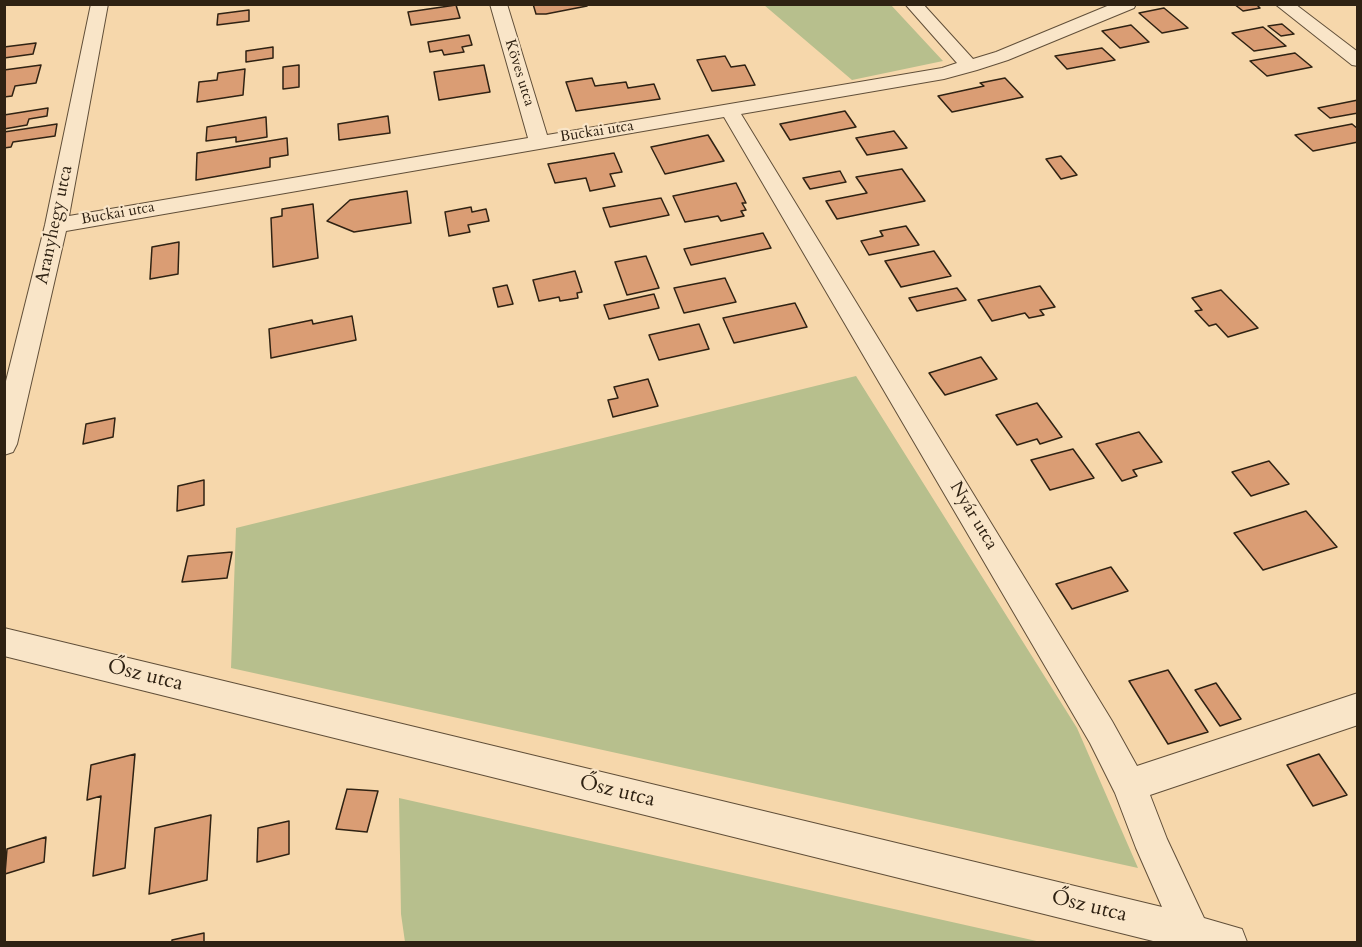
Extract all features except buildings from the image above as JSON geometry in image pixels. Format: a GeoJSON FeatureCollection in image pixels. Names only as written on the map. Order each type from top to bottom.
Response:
{"type":"FeatureCollection","features":[{"type":"Feature","properties":{"kind":"street","name":"Aranyhegy utca"},"geometry":{"type":"LineString","coordinates":[[4,444],[56,225],[100,4]]}},
{"type":"Feature","properties":{"kind":"street","name":"Köves utca"},"geometry":{"type":"LineString","coordinates":[[498,4],[539,141]]}},
{"type":"Feature","properties":{"kind":"street"},"geometry":{"type":"LineString","coordinates":[[913,4],[970,66]]}},
{"type":"Feature","properties":{"kind":"street","name":"Buckai utca"},"geometry":{"type":"LineString","coordinates":[[56,225],[944,73],[1002,56],[1128,4]]}},
{"type":"Feature","properties":{"kind":"street"},"geometry":{"type":"LineString","coordinates":[[1283,4],[1358,61]]}},
{"type":"Feature","properties":{"kind":"street","name":"Nyár utca"},"geometry":{"type":"LineString","coordinates":[[730,111],[1067,673],[1128,785],[1191,932]]}},
{"type":"Feature","properties":{"kind":"street","name":"Ősz utca"},"geometry":{"type":"LineString","coordinates":[[4,642],[1229,942]]}},
{"type":"Feature","properties":{"kind":"street"},"geometry":{"type":"LineString","coordinates":[[1128,785],[1358,709]]}},
{"type":"Feature","properties":{"kind":"green space"},"geometry":{"type":"Polygon","coordinates":[[[764,5],[891,5],[943,61],[852,80],[764,5]]]}},
{"type":"Feature","properties":{"kind":"green space"},"geometry":{"type":"Polygon","coordinates":[[[856,376],[1077,728],[1138,868],[231,668],[236,528],[856,376]]]}},
{"type":"Feature","properties":{"kind":"green space"},"geometry":{"type":"Polygon","coordinates":[[[399,798],[1041,942],[405,942],[401,914],[399,798]]]}}]}
